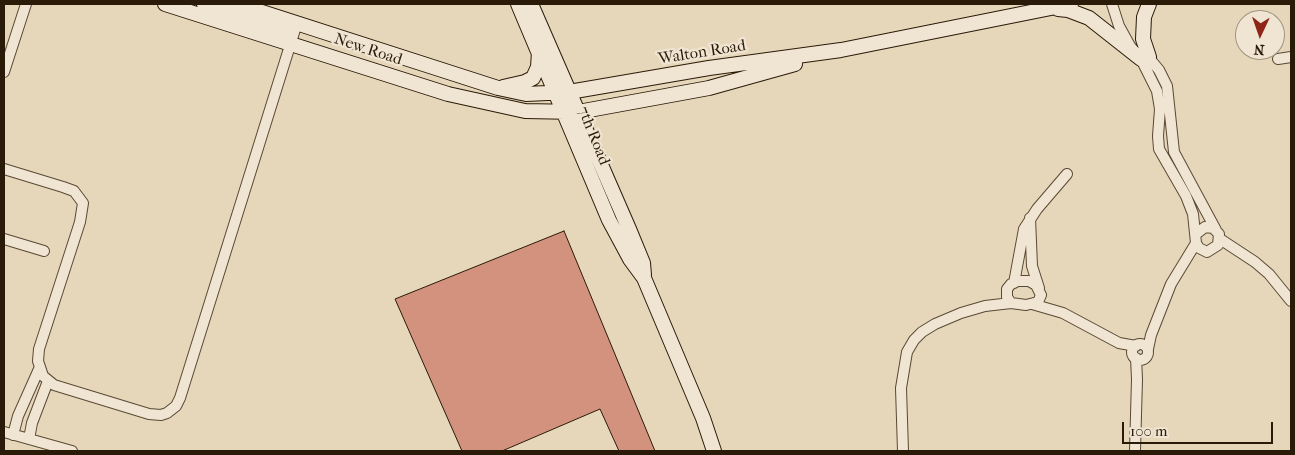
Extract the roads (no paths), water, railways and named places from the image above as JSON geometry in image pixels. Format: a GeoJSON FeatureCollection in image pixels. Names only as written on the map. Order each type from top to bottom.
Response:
{"type":"FeatureCollection","features":[{"type":"Feature","properties":{"kind":"main road","name":"New Road"},"geometry":{"type":"LineString","coordinates":[[165,4],[474,101],[525,111],[571,112]]}},
{"type":"Feature","properties":{"kind":"main road"},"geometry":{"type":"LineString","coordinates":[[204,4],[277,27],[283,31],[291,43]]}},
{"type":"Feature","properties":{"kind":"main road","name":"New Road"},"geometry":{"type":"LineString","coordinates":[[237,4],[498,88],[526,94],[563,93]]}},
{"type":"Feature","properties":{"kind":"main road","name":"7th Road"},"geometry":{"type":"LineString","coordinates":[[518,4],[539,50],[563,93]]}},
{"type":"Feature","properties":{"kind":"main road","name":"7th Road"},"geometry":{"type":"LineString","coordinates":[[531,4],[571,112],[636,245],[643,263],[644,278],[703,418],[714,451]]}},
{"type":"Feature","properties":{"kind":"main road","name":"Walton Road"},"geometry":{"type":"LineString","coordinates":[[987,20],[1038,4]]}},
{"type":"Feature","properties":{"kind":"main road","name":"Walton Road"},"geometry":{"type":"LineString","coordinates":[[563,93],[709,68],[841,50],[1071,4]]}},
{"type":"Feature","properties":{"kind":"main road"},"geometry":{"type":"LineString","coordinates":[[1145,58],[1143,39],[1144,17],[1149,4]]}},
{"type":"Feature","properties":{"kind":"main road"},"geometry":{"type":"LineString","coordinates":[[1053,8],[1068,10],[1088,18],[1145,58]]}},
{"type":"Feature","properties":{"kind":"main road"},"geometry":{"type":"LineString","coordinates":[[498,88],[525,82],[533,78],[538,67],[539,50]]}},
{"type":"Feature","properties":{"kind":"main road","name":"Walton Road"},"geometry":{"type":"LineString","coordinates":[[571,112],[709,88],[841,50]]}},
{"type":"Feature","properties":{"kind":"main road","name":"7th Road"},"geometry":{"type":"LineString","coordinates":[[703,418],[722,451]]}},
{"type":"Feature","properties":{"kind":"street"},"geometry":{"type":"LineString","coordinates":[[4,72],[26,4]]}},
{"type":"Feature","properties":{"kind":"street"},"geometry":{"type":"LineString","coordinates":[[1114,4],[1122,32],[1167,86],[1174,152],[1218,235],[1218,245],[1182,266]]}},
{"type":"Feature","properties":{"kind":"street"},"geometry":{"type":"LineString","coordinates":[[39,368],[48,381],[155,415],[167,413],[176,406],[297,23]]}},
{"type":"Feature","properties":{"kind":"street"},"geometry":{"type":"LineString","coordinates":[[1154,72],[1160,109],[1158,136],[1163,156],[1186,196],[1193,214],[1196,239],[1209,251],[1242,254]]}},
{"type":"Feature","properties":{"kind":"street"},"geometry":{"type":"LineString","coordinates":[[1163,156],[1174,152]]}},
{"type":"Feature","properties":{"kind":"street"},"geometry":{"type":"LineString","coordinates":[[4,169],[64,187],[74,192],[82,203],[80,222],[39,349],[39,368],[8,434],[72,451]]}},
{"type":"Feature","properties":{"kind":"street"},"geometry":{"type":"LineString","coordinates":[[1014,283],[1024,229],[1030,218],[1067,174]]}},
{"type":"Feature","properties":{"kind":"street"},"geometry":{"type":"LineString","coordinates":[[1030,218],[1032,256],[1040,291],[1038,302],[1032,304]]}},
{"type":"Feature","properties":{"kind":"street"},"geometry":{"type":"LineString","coordinates":[[1136,451],[1137,379],[1140,352],[1151,335],[1171,284],[1196,239],[1205,227],[1269,274],[1291,301]]}},
{"type":"Feature","properties":{"kind":"street"},"geometry":{"type":"LineString","coordinates":[[4,239],[44,251]]}},
{"type":"Feature","properties":{"kind":"street"},"geometry":{"type":"LineString","coordinates":[[1019,256],[1032,256]]}},
{"type":"Feature","properties":{"kind":"street"},"geometry":{"type":"LineString","coordinates":[[903,451],[902,388],[907,352],[914,340],[922,332],[935,324],[985,306],[1006,293],[1008,286],[1014,283],[1029,282],[1062,313]]}},
{"type":"Feature","properties":{"kind":"street"},"geometry":{"type":"LineString","coordinates":[[1006,293],[1011,303]]}},
{"type":"Feature","properties":{"kind":"street"},"geometry":{"type":"LineString","coordinates":[[985,306],[1011,303],[1032,304],[1062,313],[1140,352]]}},
{"type":"Feature","properties":{"kind":"street"},"geometry":{"type":"LineString","coordinates":[[28,439],[48,381]]}}]}
